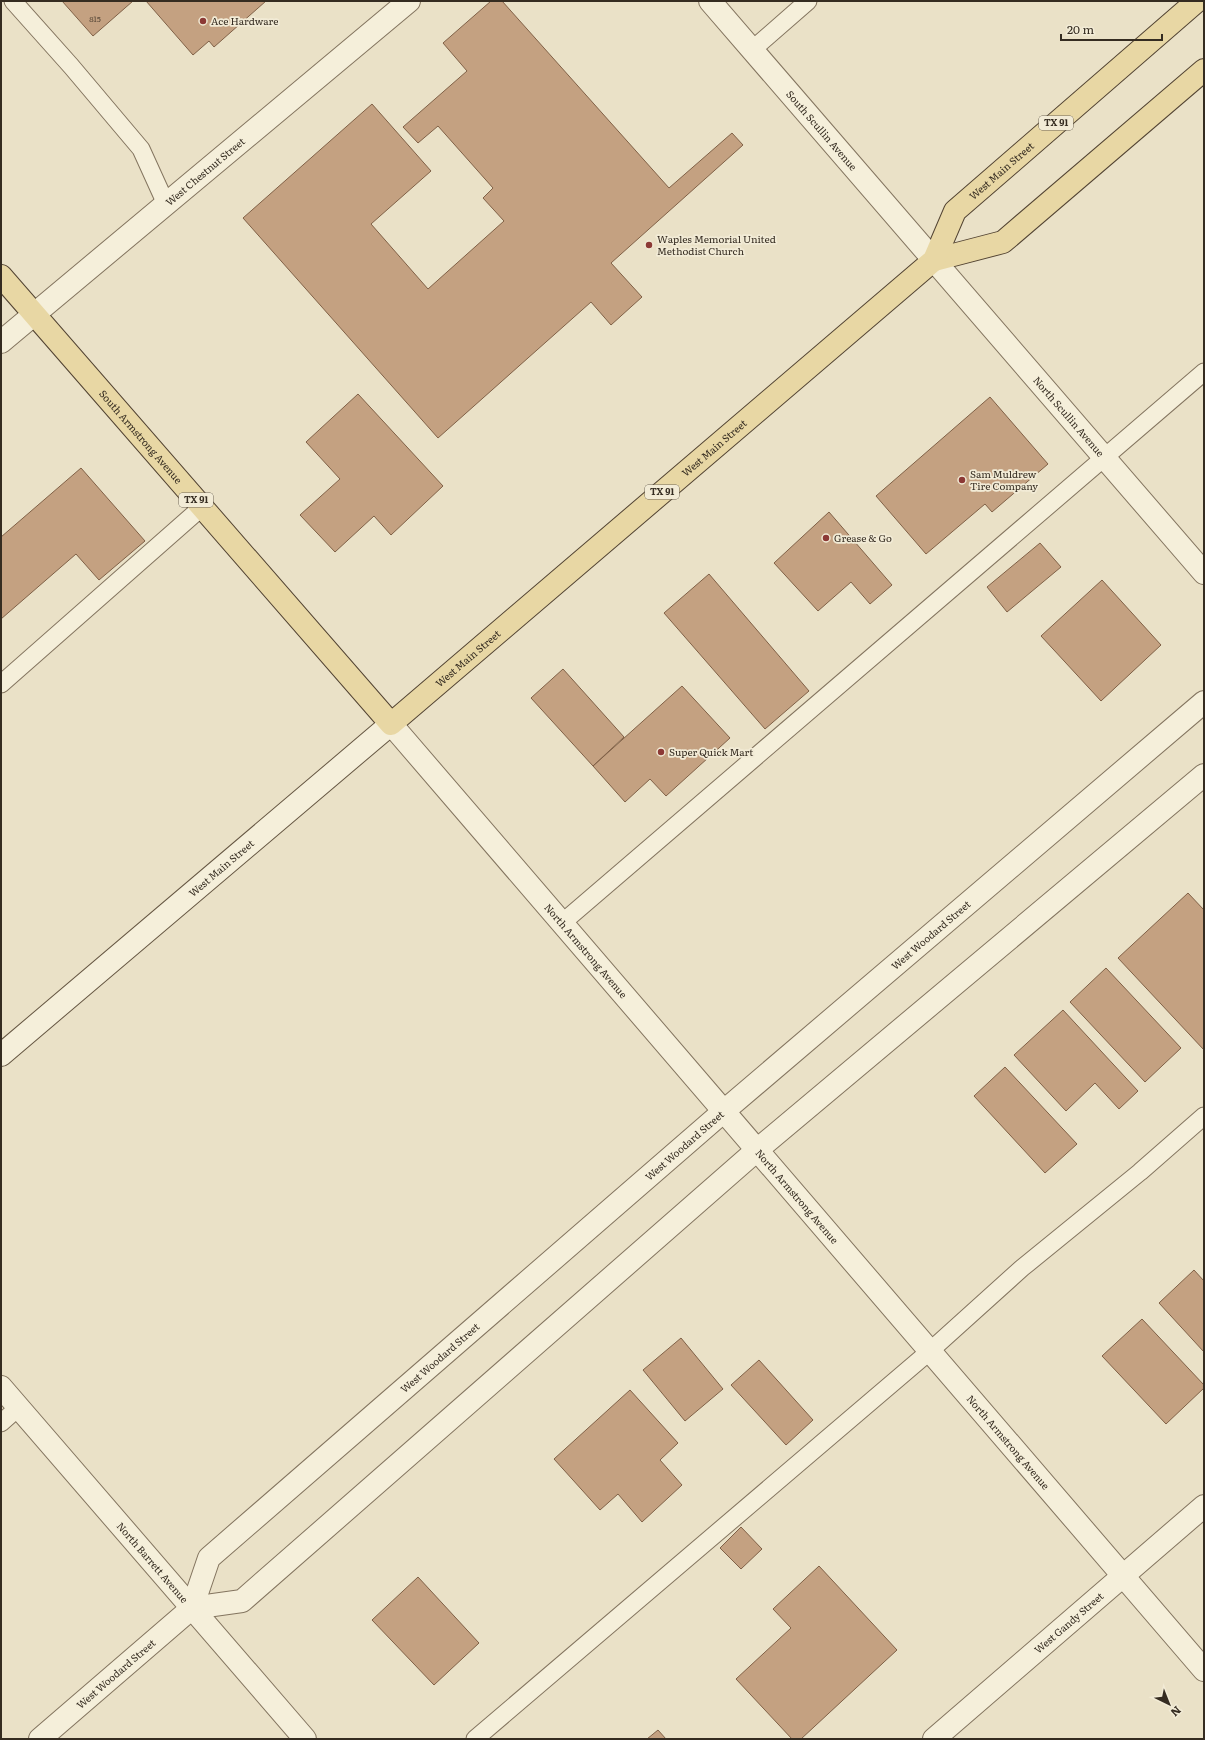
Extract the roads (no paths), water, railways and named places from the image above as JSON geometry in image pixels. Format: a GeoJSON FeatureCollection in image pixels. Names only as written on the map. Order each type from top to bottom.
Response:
{"type":"FeatureCollection","features":[{"type":"Feature","properties":{"kind":"main road","name":"West Main Street"},"geometry":{"type":"LineString","coordinates":[[934,260],[955,211],[1197,1]]}},
{"type":"Feature","properties":{"kind":"main road","name":"West Main Street"},"geometry":{"type":"LineString","coordinates":[[391,724],[934,260],[1003,242],[1204,70]]}},
{"type":"Feature","properties":{"kind":"main road","name":"South Armstrong Avenue"},"geometry":{"type":"LineString","coordinates":[[1,276],[391,724]]}},
{"type":"Feature","properties":{"kind":"street","name":"West Chestnut Street"},"geometry":{"type":"LineString","coordinates":[[1,342],[409,1]]}},
{"type":"Feature","properties":{"kind":"street","name":"South Scullin Avenue"},"geometry":{"type":"LineString","coordinates":[[710,1],[934,260]]}},
{"type":"Feature","properties":{"kind":"street","name":"North Scullin Avenue"},"geometry":{"type":"LineString","coordinates":[[934,260],[1204,573]]}},
{"type":"Feature","properties":{"kind":"street","name":"West Woodard Street"},"geometry":{"type":"LineString","coordinates":[[40,1739],[192,1608],[208,1558],[724,1111],[1204,702]]}},
{"type":"Feature","properties":{"kind":"street","name":"North Armstrong Avenue"},"geometry":{"type":"LineString","coordinates":[[391,724],[1204,1670]]}},
{"type":"Feature","properties":{"kind":"street","name":"West Main Street"},"geometry":{"type":"LineString","coordinates":[[1,1055],[391,724]]}},
{"type":"Feature","properties":{"kind":"street"},"geometry":{"type":"LineString","coordinates":[[192,1608],[242,1601],[757,1150],[1204,775]]}},
{"type":"Feature","properties":{"kind":"street","name":"North Barrett Avenue"},"geometry":{"type":"LineString","coordinates":[[1,1386],[305,1739]]}},
{"type":"Feature","properties":{"kind":"street","name":"West Gandy Street"},"geometry":{"type":"LineString","coordinates":[[934,1739],[1204,1506]]}},
{"type":"Feature","properties":{"kind":"lane"},"geometry":{"type":"LineString","coordinates":[[13,1],[72,66],[141,149],[166,204]]}},
{"type":"Feature","properties":{"kind":"lane"},"geometry":{"type":"LineString","coordinates":[[752,50],[808,1]]}},
{"type":"Feature","properties":{"kind":"lane"},"geometry":{"type":"LineString","coordinates":[[562,923],[1204,372]]}},
{"type":"Feature","properties":{"kind":"lane"},"geometry":{"type":"LineString","coordinates":[[1,684],[202,507]]}},
{"type":"Feature","properties":{"kind":"lane"},"geometry":{"type":"LineString","coordinates":[[475,1739],[930,1351],[1022,1268],[1140,1172],[1204,1116]]}},
{"type":"Feature","properties":{"kind":"lane"},"geometry":{"type":"LineString","coordinates":[[1,1422],[19,1407]]}},
{"type":"Feature","properties":{"kind":"place","name":"Ace Hardware"},"geometry":{"type":"Point","coordinates":[203,21]}},
{"type":"Feature","properties":{"kind":"place","name":"Waples Memorial United Methodist Church"},"geometry":{"type":"Point","coordinates":[649,245]}},
{"type":"Feature","properties":{"kind":"place","name":"Sam Muldrew Tire Company"},"geometry":{"type":"Point","coordinates":[962,480]}},
{"type":"Feature","properties":{"kind":"place","name":"Grease & Go"},"geometry":{"type":"Point","coordinates":[826,538]}},
{"type":"Feature","properties":{"kind":"place","name":"Super Quick Mart"},"geometry":{"type":"Point","coordinates":[661,752]}}]}
